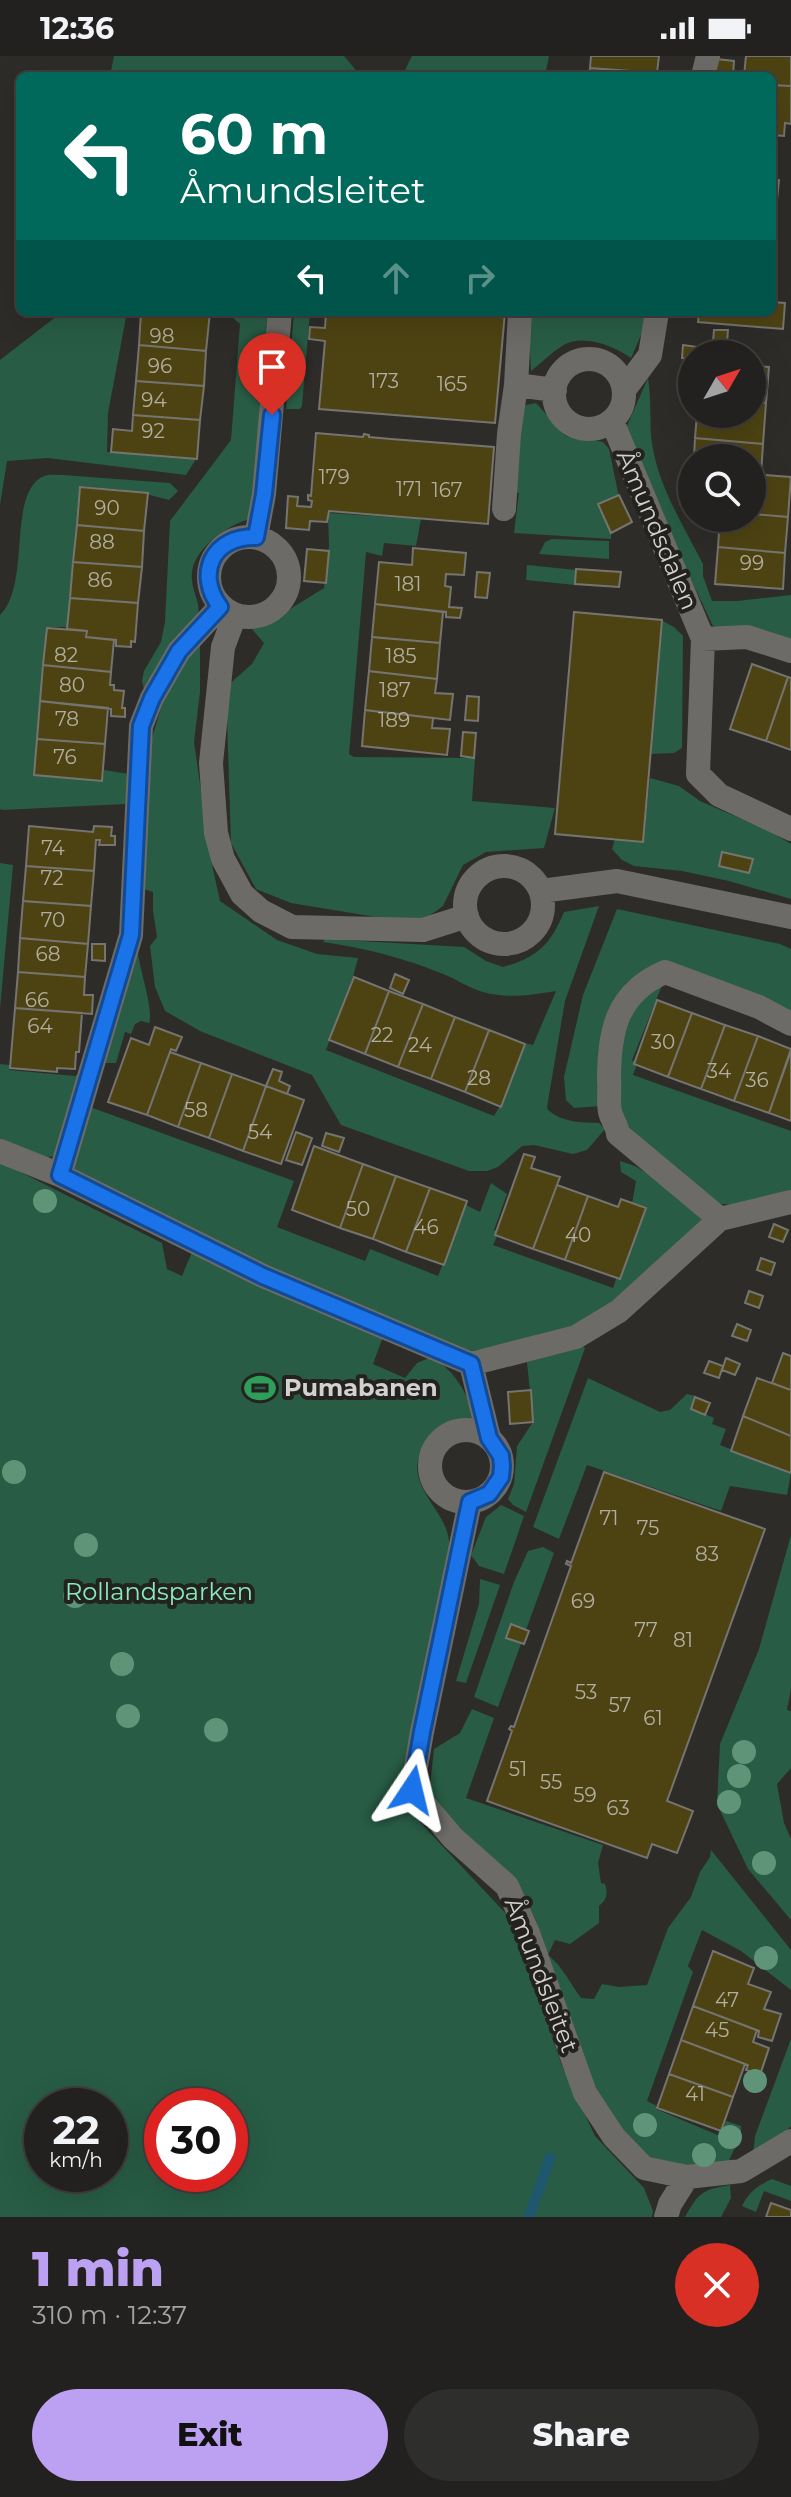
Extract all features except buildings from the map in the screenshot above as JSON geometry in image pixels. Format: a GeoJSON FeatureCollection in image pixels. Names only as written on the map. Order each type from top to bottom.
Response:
{"type":"FeatureCollection","features":[{"type":"Feature","properties":{"kind":"street"},"geometry":{"type":"LineString","coordinates":[[256,537],[264,494],[280,316]]}},
{"type":"Feature","properties":{"kind":"street"},"geometry":{"type":"LineString","coordinates":[[504,509],[520,316]]}},
{"type":"Feature","properties":{"kind":"street","name":"Åmundsdalen"},"geometry":{"type":"LineString","coordinates":[[555,390],[555,402],[560,412],[579,427],[590,429],[612,421],[620,412],[624,390],[650,355],[656,316]]}},
{"type":"Feature","properties":{"kind":"street"},"geometry":{"type":"LineString","coordinates":[[516,385],[555,390],[565,370],[584,359],[595,360],[615,370],[624,390]]}},
{"type":"Feature","properties":{"kind":"street","name":"Åmundsdalen"},"geometry":{"type":"LineString","coordinates":[[612,421],[703,639],[698,774],[719,795],[791,829]]}},
{"type":"Feature","properties":{"kind":"street"},"geometry":{"type":"LineString","coordinates":[[243,537],[256,537],[280,551],[289,576],[287,590],[271,612],[244,618],[227,611],[212,596],[208,571],[220,548],[243,537]]}},
{"type":"Feature","properties":{"kind":"street"},"geometry":{"type":"LineString","coordinates":[[227,611],[211,763],[216,833],[223,859],[242,894],[261,911],[292,927],[423,930],[467,916]]}},
{"type":"Feature","properties":{"kind":"street"},"geometry":{"type":"LineString","coordinates":[[60,1175],[131,935],[141,726],[152,698],[179,651],[227,611]]}},
{"type":"Feature","properties":{"kind":"street","name":"Åmundsdalen"},"geometry":{"type":"LineString","coordinates":[[703,639],[747,637],[791,651]]}},
{"type":"Feature","properties":{"kind":"street"},"geometry":{"type":"LineString","coordinates":[[498,865],[524,871],[535,879],[541,891],[544,903],[537,927],[517,942],[493,942],[481,936],[467,916],[465,903],[475,878],[498,865]]}},
{"type":"Feature","properties":{"kind":"street"},"geometry":{"type":"LineString","coordinates":[[541,891],[617,881],[791,917]]}},
{"type":"Feature","properties":{"kind":"street"},"geometry":{"type":"LineString","coordinates":[[720,1219],[618,1134],[617,1123],[610,1114],[609,1048],[617,1018],[633,992],[665,972],[759,1007],[791,1024]]}},
{"type":"Feature","properties":{"kind":"street"},"geometry":{"type":"LineString","coordinates":[[0,1151],[60,1175],[263,1276],[471,1364],[576,1337],[619,1311],[720,1219],[791,1202]]}},
{"type":"Feature","properties":{"kind":"street"},"geometry":{"type":"LineString","coordinates":[[471,1364],[489,1438],[501,1456],[501,1477],[489,1494],[470,1502],[458,1502],[438,1490],[430,1468],[436,1446],[445,1437],[467,1430],[489,1438]]}},
{"type":"Feature","properties":{"kind":"street","name":"Åmundsleitet"},"geometry":{"type":"LineString","coordinates":[[470,1502],[412,1790],[453,1838],[507,1886],[528,1933],[585,2093],[614,2137],[644,2168],[687,2177],[741,2171],[791,2141]]}},
{"type":"Feature","properties":{"kind":"street"},"geometry":{"type":"LineString","coordinates":[[666,2217],[670,2204],[687,2177]]}},
{"type":"Feature","properties":{"kind":"green space"},"geometry":{"type":"Polygon","coordinates":[[[114,56],[344,56],[358,72],[111,72],[114,56]]]}},
{"type":"Feature","properties":{"kind":"green space"},"geometry":{"type":"Polygon","coordinates":[[[412,56],[549,56],[546,72],[404,72],[412,56]]]}},
{"type":"Feature","properties":{"kind":"green space"},"geometry":{"type":"Polygon","coordinates":[[[57,316],[126,316],[108,413],[107,452],[196,459],[186,475],[48,458],[7,461],[0,505],[0,360],[57,316]]]}},
{"type":"Feature","properties":{"kind":"green space"},"geometry":{"type":"Polygon","coordinates":[[[229,316],[272,316],[259,456],[249,519],[220,534],[196,560],[192,580],[198,617],[145,694],[142,681],[144,671],[161,642],[165,622],[170,521],[231,440],[240,324],[229,316]]]}},
{"type":"Feature","properties":{"kind":"green space"},"geometry":{"type":"Polygon","coordinates":[[[294,316],[310,316],[302,406],[300,409],[286,409],[294,316]]]}},
{"type":"Feature","properties":{"kind":"green space"},"geometry":{"type":"Polygon","coordinates":[[[528,316],[649,316],[631,358],[616,349],[588,341],[570,342],[531,371],[528,316]]]}},
{"type":"Feature","properties":{"kind":"green space"},"geometry":{"type":"Polygon","coordinates":[[[648,378],[651,435],[658,469],[678,515],[678,532],[687,532],[703,564],[703,576],[712,601],[791,595],[791,642],[713,626],[637,466],[626,428],[648,378]]]}},
{"type":"Feature","properties":{"kind":"green space"},"geometry":{"type":"Polygon","coordinates":[[[536,403],[566,436],[603,442],[609,449],[619,497],[599,508],[611,531],[611,539],[514,533],[519,493],[514,493],[520,406],[536,403]]]}},
{"type":"Feature","properties":{"kind":"green space"},"geometry":{"type":"Polygon","coordinates":[[[44,476],[170,483],[178,491],[169,500],[146,492],[82,486],[70,627],[50,627],[38,771],[103,776],[104,770],[129,774],[129,799],[125,804],[3,810],[0,809],[0,615],[10,601],[15,582],[26,500],[33,486],[44,476]]]}},
{"type":"Feature","properties":{"kind":"green space"},"geometry":{"type":"Polygon","coordinates":[[[328,513],[421,519],[416,546],[384,543],[382,556],[366,552],[349,754],[354,757],[475,758],[472,801],[555,808],[544,848],[486,852],[463,865],[443,906],[418,924],[291,903],[256,889],[231,843],[226,687],[252,664],[264,643],[251,628],[282,614],[324,588],[329,546],[328,513]]]}},
{"type":"Feature","properties":{"kind":"green space"},"geometry":{"type":"Polygon","coordinates":[[[552,539],[609,541],[609,559],[539,554],[545,542],[552,539]]]}},
{"type":"Feature","properties":{"kind":"green space"},"geometry":{"type":"Polygon","coordinates":[[[527,565],[576,570],[575,585],[526,580],[527,565]]]}},
{"type":"Feature","properties":{"kind":"green space"},"geometry":{"type":"Polygon","coordinates":[[[659,619],[683,636],[682,748],[674,753],[649,754],[659,619]]]}},
{"type":"Feature","properties":{"kind":"green space"},"geometry":{"type":"Polygon","coordinates":[[[200,646],[200,692],[194,742],[220,901],[277,940],[317,954],[358,958],[326,1050],[494,1116],[523,1043],[533,1045],[556,991],[520,996],[492,994],[399,958],[323,942],[325,939],[464,947],[486,961],[503,967],[525,959],[541,948],[564,912],[599,906],[565,1001],[547,1107],[560,1117],[599,1123],[605,1129],[587,1150],[573,1154],[534,1145],[522,1146],[498,1167],[487,1171],[469,1171],[341,1125],[312,1075],[200,1031],[165,1011],[155,987],[150,946],[157,937],[153,892],[144,889],[151,741],[168,685],[200,646]]]}},
{"type":"Feature","properties":{"kind":"green space"},"geometry":{"type":"Polygon","coordinates":[[[650,778],[679,786],[700,801],[791,844],[791,899],[729,881],[682,871],[634,866],[622,860],[612,849],[615,839],[643,842],[650,778]]]}},
{"type":"Feature","properties":{"kind":"green space"},"geometry":{"type":"Polygon","coordinates":[[[0,863],[13,865],[0,1009],[0,863]]]}},
{"type":"Feature","properties":{"kind":"green space"},"geometry":{"type":"Polygon","coordinates":[[[617,909],[780,944],[791,949],[791,1013],[660,962],[626,983],[610,1016],[601,1106],[574,1108],[566,1100],[564,1077],[583,995],[617,909]]]}},
{"type":"Feature","properties":{"kind":"green space"},"geometry":{"type":"Polygon","coordinates":[[[133,949],[138,953],[146,990],[149,1023],[141,1021],[135,1024],[131,1034],[125,1032],[116,1063],[104,1063],[122,1008],[133,949]]]}},
{"type":"Feature","properties":{"kind":"green space"},"geometry":{"type":"Polygon","coordinates":[[[663,983],[632,1060],[637,1064],[633,1075],[791,1131],[791,1191],[741,1205],[721,1204],[700,1193],[625,1127],[617,1100],[615,1076],[627,1016],[638,999],[663,983]]]}},
{"type":"Feature","properties":{"kind":"green space"},"geometry":{"type":"Polygon","coordinates":[[[0,1064],[10,1065],[9,1070],[75,1076],[84,1070],[56,1156],[26,1160],[0,1145],[0,1064]]]}},
{"type":"Feature","properties":{"kind":"green space"},"geometry":{"type":"Polygon","coordinates":[[[90,1107],[294,1181],[277,1227],[365,1261],[370,1249],[438,1276],[466,1205],[480,1212],[491,1183],[507,1194],[494,1230],[499,1232],[493,1245],[613,1288],[639,1212],[631,1209],[636,1181],[621,1172],[620,1161],[635,1166],[720,1219],[619,1311],[516,1347],[461,1352],[175,1229],[71,1167],[90,1107]]]}},
{"type":"Feature","properties":{"kind":"green space","name":"Rollandsparken"},"geometry":{"type":"Polygon","coordinates":[[[0,1162],[162,1243],[167,1269],[182,1276],[192,1252],[384,1334],[373,1364],[405,1378],[417,1363],[431,1357],[448,1369],[460,1385],[477,1423],[436,1434],[425,1444],[417,1464],[422,1487],[446,1529],[450,1556],[445,1614],[412,1790],[417,1819],[510,1918],[561,2063],[595,2136],[644,2188],[653,2211],[652,2217],[0,2217],[0,1162]]]}},
{"type":"Feature","properties":{"kind":"green space"},"geometry":{"type":"Polygon","coordinates":[[[582,1346],[584,1351],[526,1512],[508,1499],[514,1484],[517,1446],[533,1422],[527,1362],[582,1346]]]}},
{"type":"Feature","properties":{"kind":"green space"},"geometry":{"type":"Polygon","coordinates":[[[588,1378],[660,1412],[670,1410],[687,1394],[696,1396],[692,1408],[714,1418],[712,1424],[726,1429],[720,1445],[791,1473],[787,1495],[730,1486],[721,1511],[587,1465],[559,1539],[533,1527],[588,1378]]]}},
{"type":"Feature","properties":{"kind":"green space"},"geometry":{"type":"Polygon","coordinates":[[[501,1505],[524,1516],[504,1574],[479,1566],[471,1555],[486,1517],[501,1505]]]}},
{"type":"Feature","properties":{"kind":"green space"},"geometry":{"type":"Polygon","coordinates":[[[791,1535],[791,1689],[787,1710],[791,1711],[791,1768],[777,1784],[784,1823],[791,1839],[791,1920],[748,1869],[717,1804],[720,1744],[759,1649],[791,1535]]]}},
{"type":"Feature","properties":{"kind":"green space"},"geometry":{"type":"Polygon","coordinates":[[[543,1547],[554,1553],[498,1707],[474,1697],[528,1551],[543,1547]]]}},
{"type":"Feature","properties":{"kind":"green space"},"geometry":{"type":"Polygon","coordinates":[[[480,1579],[500,1585],[466,1683],[456,1681],[479,1604],[480,1579]]]}},
{"type":"Feature","properties":{"kind":"green space"},"geometry":{"type":"Polygon","coordinates":[[[472,1709],[494,1718],[466,1798],[603,1845],[598,1863],[601,1883],[605,1884],[607,1893],[599,1906],[599,1923],[570,1944],[555,1940],[548,1955],[562,1969],[581,1998],[594,1999],[602,1984],[619,1987],[647,1985],[668,1928],[691,1897],[711,1850],[791,1950],[791,1990],[741,1951],[702,1930],[688,1966],[693,1972],[647,2101],[657,2106],[656,2109],[720,2136],[726,2121],[741,2126],[741,2134],[727,2165],[703,2169],[650,2157],[627,2141],[595,2090],[536,1921],[521,1890],[436,1806],[430,1786],[434,1749],[460,1733],[472,1709]]]}},
{"type":"Feature","properties":{"kind":"green space"},"geometry":{"type":"Polygon","coordinates":[[[791,2039],[791,2126],[772,2145],[753,2155],[755,2136],[791,2039]]]}},
{"type":"Feature","properties":{"kind":"green space"},"geometry":{"type":"Polygon","coordinates":[[[772,2179],[791,2186],[791,2201],[764,2191],[756,2212],[742,2206],[754,2190],[772,2179]]]}},
{"type":"Feature","properties":{"kind":"green space"},"geometry":{"type":"Polygon","coordinates":[[[730,2185],[731,2198],[721,2217],[685,2217],[702,2194],[730,2185]]]}},
{"type":"Feature","properties":{"kind":"waterway"},"geometry":{"type":"LineString","coordinates":[[529,2217],[550,2158]]}},
{"type":"Feature","properties":{"kind":"place","name":"Pumabanen"},"geometry":{"type":"Point","coordinates":[260,1388]}},
{"type":"Feature","properties":{"kind":"route"},"geometry":{"type":"LineString","coordinates":[[272,415],[256,537],[231,541],[220,548],[212,559],[208,584],[220,607],[179,651],[152,698],[141,726],[131,935],[60,1175],[263,1276],[471,1364],[489,1438],[501,1456],[501,1477],[489,1494],[470,1502],[412,1790]]}}]}
